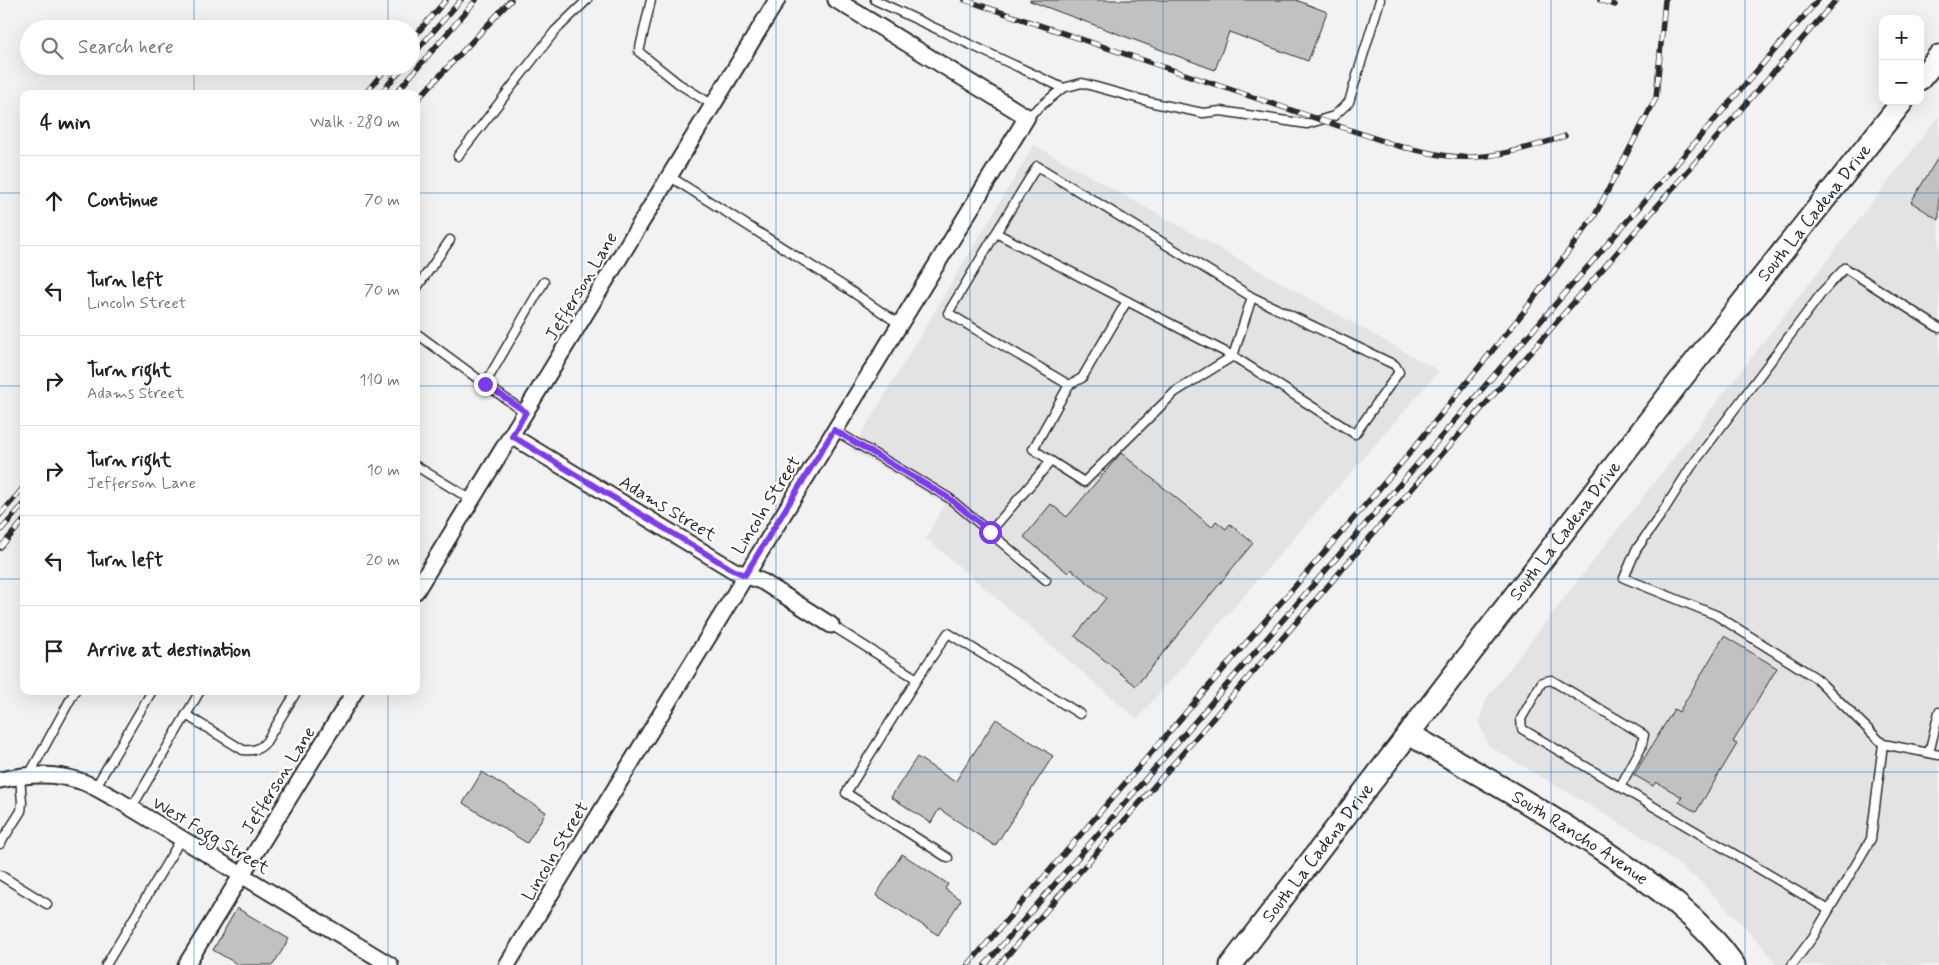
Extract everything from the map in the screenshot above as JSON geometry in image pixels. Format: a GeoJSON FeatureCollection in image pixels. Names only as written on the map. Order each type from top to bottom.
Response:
{"type":"FeatureCollection","features":[{"type":"Feature","properties":{"kind":"main road"},"geometry":{"type":"LineString","coordinates":[[1924,74],[1939,56]]}},
{"type":"Feature","properties":{"kind":"main road","name":"South La Cadena Drive"},"geometry":{"type":"LineString","coordinates":[[1231,965],[1678,383],[1900,105]]}},
{"type":"Feature","properties":{"kind":"main road","name":"South Rancho Avenue"},"geometry":{"type":"LineString","coordinates":[[1409,734],[1554,818],[1661,890],[1697,923],[1734,965]]}},
{"type":"Feature","properties":{"kind":"street","name":"Jefferson Lane"},"geometry":{"type":"LineString","coordinates":[[420,584],[776,0]]}},
{"type":"Feature","properties":{"kind":"street"},"geometry":{"type":"LineString","coordinates":[[836,0],[1026,117]]}},
{"type":"Feature","properties":{"kind":"street","name":"Lincoln Street"},"geometry":{"type":"LineString","coordinates":[[507,965],[1026,117]]}},
{"type":"Feature","properties":{"kind":"street","name":"Adams Street"},"geometry":{"type":"LineString","coordinates":[[512,436],[733,570],[763,582],[831,625]]}},
{"type":"Feature","properties":{"kind":"street","name":"Jefferson Lane"},"geometry":{"type":"LineString","coordinates":[[186,965],[353,695]]}},
{"type":"Feature","properties":{"kind":"street","name":"West Fogg Street"},"geometry":{"type":"LineString","coordinates":[[0,780],[24,775],[42,774],[80,781],[95,788],[390,965]]}},
{"type":"Feature","properties":{"kind":"lane"},"geometry":{"type":"LineString","coordinates":[[458,156],[555,31],[586,0]]}},
{"type":"Feature","properties":{"kind":"lane"},"geometry":{"type":"LineString","coordinates":[[652,0],[639,52],[679,84],[713,105]]}},
{"type":"Feature","properties":{"kind":"lane"},"geometry":{"type":"LineString","coordinates":[[875,0],[1063,88]]}},
{"type":"Feature","properties":{"kind":"lane"},"geometry":{"type":"LineString","coordinates":[[1026,117],[1063,88],[1082,83],[1154,103],[1203,113],[1221,111],[1307,124],[1334,116],[1349,102],[1380,0]]}},
{"type":"Feature","properties":{"kind":"lane"},"geometry":{"type":"LineString","coordinates":[[996,233],[1233,356],[1354,434],[1399,372],[1395,365],[1252,297],[1037,166],[996,233],[948,313],[1070,385]]}},
{"type":"Feature","properties":{"kind":"lane"},"geometry":{"type":"LineString","coordinates":[[669,176],[845,287],[899,324]]}},
{"type":"Feature","properties":{"kind":"lane"},"geometry":{"type":"LineString","coordinates":[[420,284],[450,240]]}},
{"type":"Feature","properties":{"kind":"lane"},"geometry":{"type":"LineString","coordinates":[[1939,328],[1845,268],[1824,290],[1691,467],[1636,550],[1624,578],[1716,615],[1816,678],[1883,744],[1939,756]]}},
{"type":"Feature","properties":{"kind":"lane"},"geometry":{"type":"LineString","coordinates":[[485,384],[544,282]]}},
{"type":"Feature","properties":{"kind":"lane"},"geometry":{"type":"LineString","coordinates":[[1127,301],[1082,378],[1070,385],[1033,449],[1084,482],[1175,392],[1233,356],[1252,297]]}},
{"type":"Feature","properties":{"kind":"lane"},"geometry":{"type":"LineString","coordinates":[[420,336],[526,412]]}},
{"type":"Feature","properties":{"kind":"lane"},"geometry":{"type":"LineString","coordinates":[[834,430],[949,498],[1046,580]]}},
{"type":"Feature","properties":{"kind":"lane"},"geometry":{"type":"LineString","coordinates":[[990,532],[1051,461]]}},
{"type":"Feature","properties":{"kind":"lane"},"geometry":{"type":"LineString","coordinates":[[420,468],[472,500]]}},
{"type":"Feature","properties":{"kind":"lane"},"geometry":{"type":"LineString","coordinates":[[831,625],[917,679]]}},
{"type":"Feature","properties":{"kind":"lane"},"geometry":{"type":"LineString","coordinates":[[948,858],[846,793],[948,633],[1080,714]]}},
{"type":"Feature","properties":{"kind":"lane"},"geometry":{"type":"LineString","coordinates":[[1620,786],[1641,748],[1644,736],[1551,680],[1542,682],[1521,719],[1522,729],[1829,910]]}},
{"type":"Feature","properties":{"kind":"lane"},"geometry":{"type":"LineString","coordinates":[[0,844],[21,811],[24,775],[73,695]]}},
{"type":"Feature","properties":{"kind":"lane"},"geometry":{"type":"LineString","coordinates":[[95,788],[150,695]]}},
{"type":"Feature","properties":{"kind":"lane"},"geometry":{"type":"LineString","coordinates":[[131,809],[198,695]]}},
{"type":"Feature","properties":{"kind":"lane"},"geometry":{"type":"LineString","coordinates":[[186,715],[243,750],[252,751],[262,748],[295,695]]}},
{"type":"Feature","properties":{"kind":"lane"},"geometry":{"type":"LineString","coordinates":[[1929,754],[1939,712]]}},
{"type":"Feature","properties":{"kind":"lane"},"geometry":{"type":"LineString","coordinates":[[1792,965],[1829,910],[1871,839],[1883,744]]}},
{"type":"Feature","properties":{"kind":"lane"},"geometry":{"type":"LineString","coordinates":[[106,965],[181,839]]}},
{"type":"Feature","properties":{"kind":"lane"},"geometry":{"type":"LineString","coordinates":[[0,875],[47,904]]}},
{"type":"Feature","properties":{"kind":"shaded area"},"geometry":{"type":"Polygon","coordinates":[[[1939,116],[1939,965],[1777,965],[1759,942],[1704,885],[1648,840],[1489,746],[1479,723],[1486,699],[1939,116]]]}},
{"type":"Feature","properties":{"kind":"shaded area"},"geometry":{"type":"Polygon","coordinates":[[[1034,145],[1439,371],[1137,719],[926,538],[945,504],[852,450],[1034,145]]]}},
{"type":"Feature","properties":{"kind":"building"},"geometry":{"type":"Polygon","coordinates":[[[1030,0],[1296,0],[1327,12],[1308,61],[1229,32],[1215,70],[1030,0]]]}},
{"type":"Feature","properties":{"kind":"building"},"geometry":{"type":"Polygon","coordinates":[[[1939,156],[1939,220],[1911,202],[1939,156]]]}},
{"type":"Feature","properties":{"kind":"building"},"geometry":{"type":"Polygon","coordinates":[[[1121,453],[1212,527],[1216,521],[1226,529],[1230,524],[1253,543],[1136,686],[1075,636],[1106,598],[1071,569],[1068,573],[1024,537],[1051,504],[1067,517],[1121,453]]]}},
{"type":"Feature","properties":{"kind":"building"},"geometry":{"type":"Polygon","coordinates":[[[1724,636],[1777,668],[1733,742],[1737,744],[1696,812],[1679,802],[1682,797],[1656,782],[1653,786],[1634,775],[1674,709],[1679,712],[1724,636]]]}},
{"type":"Feature","properties":{"kind":"building"},"geometry":{"type":"Polygon","coordinates":[[[996,719],[1053,756],[995,846],[939,809],[931,823],[891,797],[917,757],[955,782],[996,719]]]}},
{"type":"Feature","properties":{"kind":"building"},"geometry":{"type":"Polygon","coordinates":[[[482,772],[546,812],[527,843],[463,803],[482,772]]]}},
{"type":"Feature","properties":{"kind":"building"},"geometry":{"type":"Polygon","coordinates":[[[902,854],[948,884],[945,889],[961,900],[938,935],[876,895],[902,854]]]}},
{"type":"Feature","properties":{"kind":"building"},"geometry":{"type":"Polygon","coordinates":[[[237,908],[289,939],[273,965],[239,965],[213,950],[237,908]]]}},
{"type":"Feature","properties":{"kind":"railway"},"geometry":{"type":"LineString","coordinates":[[420,30],[446,0]]}},
{"type":"Feature","properties":{"kind":"railway"},"geometry":{"type":"LineString","coordinates":[[420,47],[461,0]]}},
{"type":"Feature","properties":{"kind":"railway"},"geometry":{"type":"LineString","coordinates":[[420,65],[476,0]]}},
{"type":"Feature","properties":{"kind":"railway"},"geometry":{"type":"LineString","coordinates":[[420,97],[511,0]]}},
{"type":"Feature","properties":{"kind":"railway"},"geometry":{"type":"LineString","coordinates":[[965,0],[1398,146],[1446,156],[1475,157],[1521,150],[1565,136]]}},
{"type":"Feature","properties":{"kind":"railway"},"geometry":{"type":"LineString","coordinates":[[1600,0],[1615,5]]}},
{"type":"Feature","properties":{"kind":"railway"},"geometry":{"type":"LineString","coordinates":[[968,965],[1404,460],[1526,309],[1595,215],[1656,98],[1665,0]]}},
{"type":"Feature","properties":{"kind":"railway"},"geometry":{"type":"LineString","coordinates":[[985,965],[1818,0]]}},
{"type":"Feature","properties":{"kind":"railway"},"geometry":{"type":"LineString","coordinates":[[999,965],[1836,0]]}},
{"type":"Feature","properties":{"kind":"railway"},"geometry":{"type":"LineString","coordinates":[[368,90],[381,75]]}},
{"type":"Feature","properties":{"kind":"railway"},"geometry":{"type":"LineString","coordinates":[[383,90],[396,75]]}},
{"type":"Feature","properties":{"kind":"railway"},"geometry":{"type":"LineString","coordinates":[[398,90],[411,75]]}},
{"type":"Feature","properties":{"kind":"railway"},"geometry":{"type":"LineString","coordinates":[[0,515],[20,492]]}},
{"type":"Feature","properties":{"kind":"railway"},"geometry":{"type":"LineString","coordinates":[[0,531],[20,508]]}},
{"type":"Feature","properties":{"kind":"railway"},"geometry":{"type":"LineString","coordinates":[[0,548],[20,525]]}},
{"type":"Feature","properties":{"kind":"route"},"geometry":{"type":"LineString","coordinates":[[485,384],[504,399],[526,412],[512,436],[733,570],[745,575],[834,430],[949,498],[990,532]]}}]}
